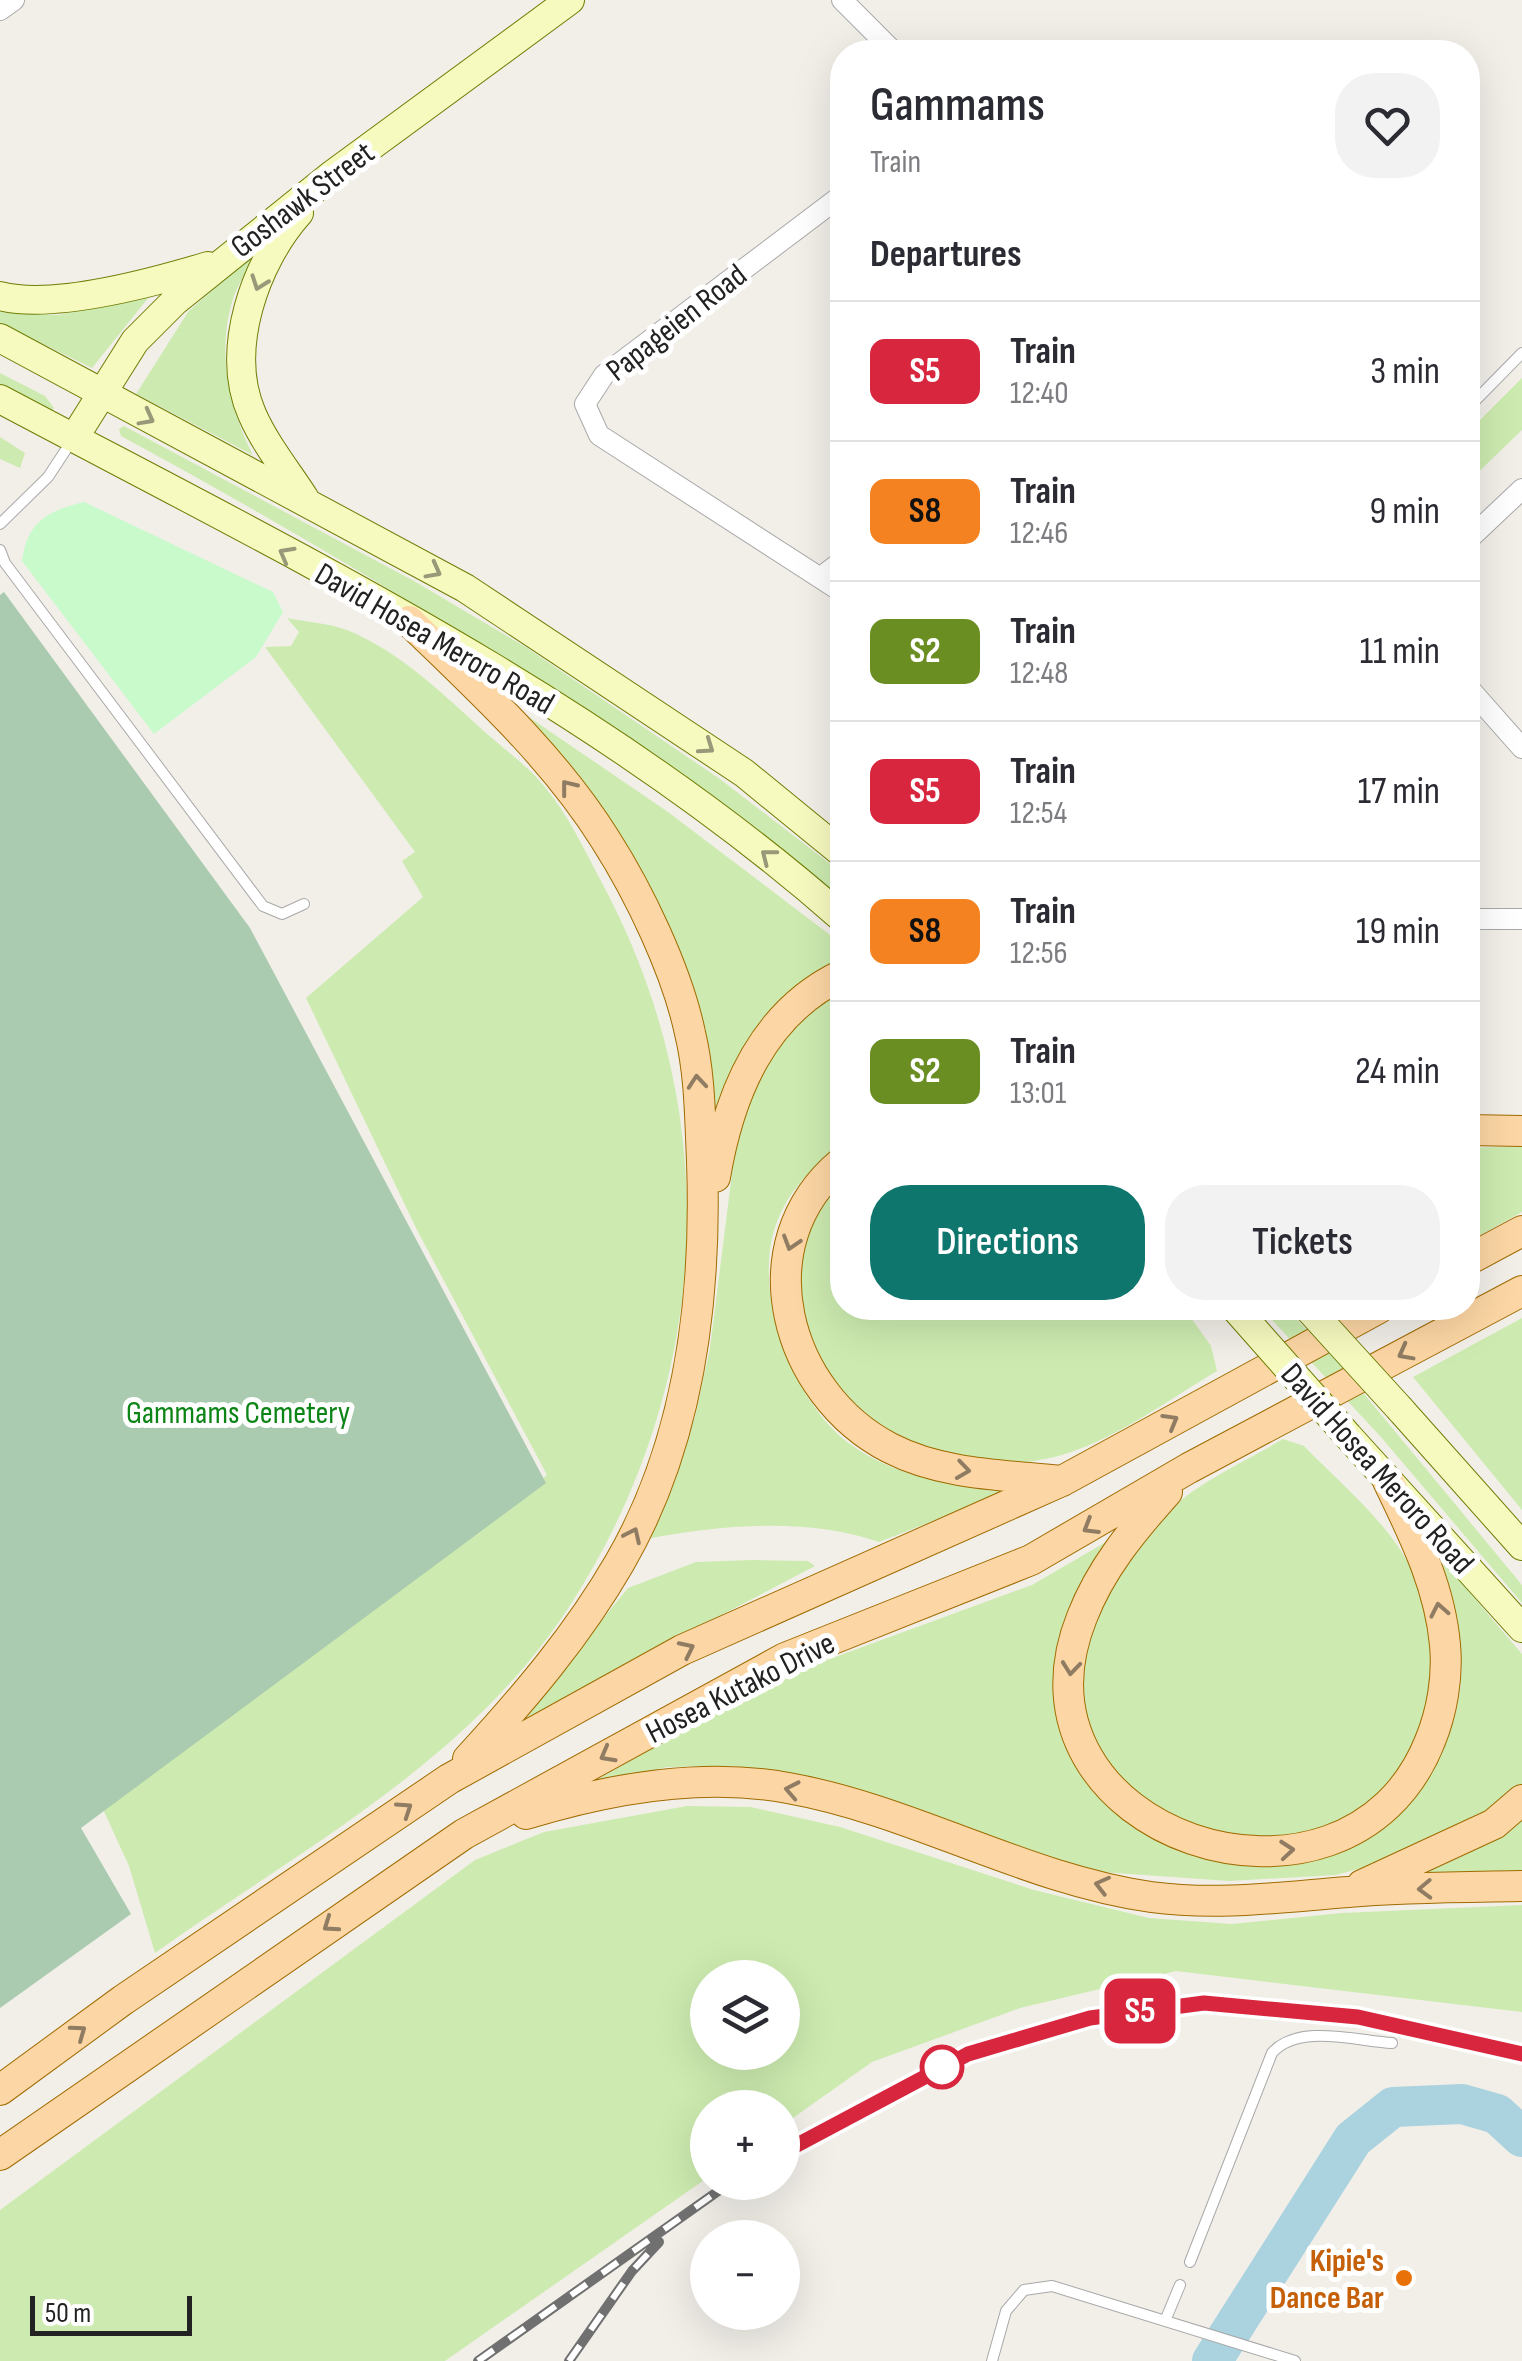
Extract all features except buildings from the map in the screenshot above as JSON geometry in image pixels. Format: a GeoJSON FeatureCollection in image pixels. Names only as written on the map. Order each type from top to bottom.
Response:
{"type":"FeatureCollection","features":[{"type":"Feature","properties":{"kind":"main road","name":"Goshawk Street"},"geometry":{"type":"LineString","coordinates":[[74,438],[135,342],[219,262],[570,0]]}},
{"type":"Feature","properties":{"kind":"main road"},"geometry":{"type":"LineString","coordinates":[[310,505],[250,412],[241,378],[244,324],[283,230],[332,174]]}},
{"type":"Feature","properties":{"kind":"main road"},"geometry":{"type":"LineString","coordinates":[[0,296],[12,299],[144,286],[219,262]]}},
{"type":"Feature","properties":{"kind":"main road","name":"David Hosea Meroro Road"},"geometry":{"type":"LineString","coordinates":[[0,338],[466,588],[744,773],[830,843]]}},
{"type":"Feature","properties":{"kind":"main road","name":"David Hosea Meroro Road"},"geometry":{"type":"LineString","coordinates":[[0,399],[409,621],[564,711],[696,800],[830,908]]}},
{"type":"Feature","properties":{"kind":"main road"},"geometry":{"type":"LineString","coordinates":[[409,621],[550,765],[606,840],[634,890],[690,1030],[698,1077],[705,1239]]}},
{"type":"Feature","properties":{"kind":"main road"},"geometry":{"type":"LineString","coordinates":[[448,1779],[538,1680],[622,1560],[660,1477],[679,1417],[724,1124],[764,1038],[793,1007],[830,982]]}},
{"type":"Feature","properties":{"kind":"main road"},"geometry":{"type":"LineString","coordinates":[[1480,1130],[1522,1131]]}},
{"type":"Feature","properties":{"kind":"main road"},"geometry":{"type":"LineString","coordinates":[[830,1173],[796,1228],[783,1294],[805,1366],[826,1400],[860,1432],[918,1460],[956,1470],[1062,1481]]}},
{"type":"Feature","properties":{"kind":"main road"},"geometry":{"type":"LineString","coordinates":[[1480,1254],[1522,1231]]}},
{"type":"Feature","properties":{"kind":"main road","name":"Hosea Kutako Drive"},"geometry":{"type":"LineString","coordinates":[[1480,1313],[1522,1291]]}},
{"type":"Feature","properties":{"kind":"main road","name":"David Hosea Meroro Road"},"geometry":{"type":"LineString","coordinates":[[1246,1320],[1522,1628]]}},
{"type":"Feature","properties":{"kind":"main road","name":"David Hosea Meroro Road"},"geometry":{"type":"LineString","coordinates":[[1319,1320],[1522,1546]]}},
{"type":"Feature","properties":{"kind":"main road","name":"Hosea Kutako Drive"},"geometry":{"type":"LineString","coordinates":[[0,2090],[137,1990],[448,1779],[682,1650],[1062,1481],[1357,1320]]}},
{"type":"Feature","properties":{"kind":"main road","name":"Hosea Kutako Drive"},"geometry":{"type":"LineString","coordinates":[[0,2155],[464,1834],[786,1658],[1031,1560],[1189,1468],[1467,1320]]}},
{"type":"Feature","properties":{"kind":"main road"},"geometry":{"type":"LineString","coordinates":[[1189,1468],[1116,1552],[1100,1580],[1081,1618],[1069,1697],[1076,1729],[1092,1763],[1130,1808],[1158,1827],[1236,1851],[1320,1846],[1366,1824],[1391,1804],[1422,1762],[1437,1724],[1446,1646],[1428,1571],[1388,1481]]}},
{"type":"Feature","properties":{"kind":"main road"},"geometry":{"type":"LineString","coordinates":[[464,1834],[594,1795],[674,1784],[768,1786],[844,1802],[1044,1871],[1149,1896],[1240,1904],[1350,1891],[1522,1886]]}},
{"type":"Feature","properties":{"kind":"main road"},"geometry":{"type":"LineString","coordinates":[[1350,1891],[1494,1824],[1522,1800]]}},
{"type":"Feature","properties":{"kind":"street"},"geometry":{"type":"LineString","coordinates":[[0,10],[14,0]]}},
{"type":"Feature","properties":{"kind":"street"},"geometry":{"type":"LineString","coordinates":[[842,0],[882,40]]}},
{"type":"Feature","properties":{"kind":"street","name":"Papageien Road"},"geometry":{"type":"LineString","coordinates":[[830,204],[604,375],[586,404],[599,435],[830,584]]}},
{"type":"Feature","properties":{"kind":"street"},"geometry":{"type":"LineString","coordinates":[[1480,529],[1522,489]]}},
{"type":"Feature","properties":{"kind":"street"},"geometry":{"type":"LineString","coordinates":[[821,578],[830,571]]}},
{"type":"Feature","properties":{"kind":"street"},"geometry":{"type":"LineString","coordinates":[[1480,701],[1522,748]]}},
{"type":"Feature","properties":{"kind":"street"},"geometry":{"type":"LineString","coordinates":[[1480,919],[1522,919]]}},
{"type":"Feature","properties":{"kind":"lane"},"geometry":{"type":"LineString","coordinates":[[1480,396],[1522,353]]}},
{"type":"Feature","properties":{"kind":"lane"},"geometry":{"type":"LineString","coordinates":[[0,524],[48,477],[74,438]]}},
{"type":"Feature","properties":{"kind":"lane"},"geometry":{"type":"LineString","coordinates":[[0,550],[5,563],[263,906],[282,914],[304,904]]}},
{"type":"Feature","properties":{"kind":"lane"},"geometry":{"type":"LineString","coordinates":[[1190,2262],[1272,2053],[1282,2042],[1300,2036],[1392,2043]]}},
{"type":"Feature","properties":{"kind":"lane"},"geometry":{"type":"LineString","coordinates":[[1165,2321],[1180,2285]]}},
{"type":"Feature","properties":{"kind":"lane"},"geometry":{"type":"LineString","coordinates":[[992,2361],[1006,2311],[1024,2290],[1052,2286],[1295,2361]]}},
{"type":"Feature","properties":{"kind":"green space"},"geometry":{"type":"Polygon","coordinates":[[[252,254],[234,296],[226,357],[231,397],[253,455],[136,394],[188,312],[252,254]]]}},
{"type":"Feature","properties":{"kind":"green space"},"geometry":{"type":"Polygon","coordinates":[[[153,292],[92,368],[0,323],[0,312],[59,315],[153,292]]]}},
{"type":"Feature","properties":{"kind":"green space"},"geometry":{"type":"Polygon","coordinates":[[[0,373],[45,396],[54,408],[51,412],[0,386],[0,373]]]}},
{"type":"Feature","properties":{"kind":"green space"},"geometry":{"type":"Polygon","coordinates":[[[1522,378],[1522,430],[1480,470],[1480,420],[1522,378]]]}},
{"type":"Feature","properties":{"kind":"green space"},"geometry":{"type":"Polygon","coordinates":[[[124,426],[414,581],[524,646],[720,779],[830,864],[830,890],[581,711],[308,541],[121,436],[119,429],[124,426]]]}},
{"type":"Feature","properties":{"kind":"green space"},"geometry":{"type":"Polygon","coordinates":[[[0,437],[25,453],[20,468],[0,459],[0,437]]]}},
{"type":"Feature","properties":{"kind":"green space"},"geometry":{"type":"Polygon","coordinates":[[[84,502],[273,592],[283,612],[256,657],[154,734],[22,561],[29,537],[41,520],[84,502]]]}},
{"type":"Feature","properties":{"kind":"green space","name":"Gammams Cemetery"},"geometry":{"type":"Polygon","coordinates":[[[4,592],[250,928],[546,1483],[81,1828],[131,1914],[0,2008],[0,595],[4,592]]]}},
{"type":"Feature","properties":{"kind":"green space"},"geometry":{"type":"Polygon","coordinates":[[[287,618],[347,630],[404,662],[531,772],[553,797],[602,883],[643,972],[670,1064],[685,1158],[686,1251],[675,1345],[651,1436],[615,1525],[567,1610],[481,1714],[431,1758],[323,1839],[155,1953],[129,1866],[101,1805],[547,1475],[417,1230],[306,998],[423,897],[402,861],[415,852],[265,647],[291,646],[299,632],[287,618]]]}},
{"type":"Feature","properties":{"kind":"green space"},"geometry":{"type":"Polygon","coordinates":[[[523,713],[668,812],[830,935],[830,965],[802,985],[712,1130],[682,972],[523,713]]]}},
{"type":"Feature","properties":{"kind":"green space"},"geometry":{"type":"Polygon","coordinates":[[[830,995],[830,1153],[798,1185],[784,1206],[771,1245],[773,1308],[794,1372],[829,1425],[868,1456],[907,1473],[947,1483],[1010,1491],[879,1542],[793,1526],[734,1527],[647,1539],[695,1417],[710,1348],[739,1118],[774,1043],[830,995]]]}},
{"type":"Feature","properties":{"kind":"green space"},"geometry":{"type":"Polygon","coordinates":[[[1522,1146],[1522,1212],[1480,1235],[1480,1148],[1522,1146]]]}},
{"type":"Feature","properties":{"kind":"green space"},"geometry":{"type":"Polygon","coordinates":[[[830,1189],[830,1320],[1193,1320],[1211,1346],[1217,1371],[1106,1437],[1059,1456],[998,1462],[926,1448],[891,1433],[860,1412],[834,1387],[814,1357],[800,1308],[806,1228],[816,1205],[830,1189]]]}},
{"type":"Feature","properties":{"kind":"green space"},"geometry":{"type":"Polygon","coordinates":[[[1522,1318],[1522,1510],[1413,1377],[1522,1318]]]}},
{"type":"Feature","properties":{"kind":"green space"},"geometry":{"type":"Polygon","coordinates":[[[1272,1320],[1298,1320],[1336,1360],[1522,1585],[1522,1603],[1380,1436],[1272,1320]]]}},
{"type":"Feature","properties":{"kind":"green space"},"geometry":{"type":"Polygon","coordinates":[[[1283,1439],[1304,1446],[1352,1493],[1409,1564],[1430,1622],[1433,1694],[1424,1730],[1404,1768],[1388,1790],[1356,1819],[1303,1835],[1247,1837],[1183,1821],[1135,1793],[1103,1757],[1087,1714],[1085,1666],[1098,1615],[1124,1565],[1163,1516],[1205,1483],[1283,1439]]]}},
{"type":"Feature","properties":{"kind":"green space"},"geometry":{"type":"Polygon","coordinates":[[[1111,1539],[1059,1688],[1128,1818],[1317,1853],[1361,1841],[1388,1824],[1431,1773],[1456,1711],[1460,1648],[1435,1552],[1522,1654],[1522,1787],[1497,1806],[1389,1861],[1336,1875],[1229,1881],[1087,1871],[792,1774],[733,1766],[667,1767],[588,1785],[719,1710],[827,1660],[1032,1585],[1111,1539]]]}},
{"type":"Feature","properties":{"kind":"green space"},"geometry":{"type":"Polygon","coordinates":[[[808,1561],[815,1566],[518,1722],[628,1588],[696,1562],[808,1561]]]}},
{"type":"Feature","properties":{"kind":"green space"},"geometry":{"type":"Polygon","coordinates":[[[687,1806],[751,1807],[840,1827],[1034,1890],[1149,1918],[1232,1924],[1342,1913],[1522,1905],[1522,2012],[1176,1971],[1020,2008],[872,2062],[800,2113],[800,2090],[690,2090],[690,2190],[445,2361],[0,2361],[0,2210],[475,1860],[544,1832],[687,1806]]]}},
{"type":"Feature","properties":{"kind":"green space"},"geometry":{"type":"Polygon","coordinates":[[[1522,1818],[1522,1871],[1411,1878],[1467,1854],[1522,1818]]]}},
{"type":"Feature","properties":{"kind":"waterway"},"geometry":{"type":"LineString","coordinates":[[1212,2361],[1353,2139],[1393,2107],[1462,2104],[1497,2114],[1522,2137]]}},
{"type":"Feature","properties":{"kind":"railway"},"geometry":{"type":"LineString","coordinates":[[800,2143],[968,2054],[1090,2018],[1204,2003],[1358,2017],[1522,2054]]}},
{"type":"Feature","properties":{"kind":"railway"},"geometry":{"type":"LineString","coordinates":[[478,2361],[706,2200]]}},
{"type":"Feature","properties":{"kind":"railway"},"geometry":{"type":"LineString","coordinates":[[569,2361],[632,2271],[659,2242]]}},
{"type":"Feature","properties":{"kind":"train","name":"S5"},"geometry":{"type":"LineString","coordinates":[[800,2143],[968,2054],[1090,2018],[1204,2003],[1358,2017],[1522,2054]]}},
{"type":"Feature","properties":{"kind":"place","name":"Kipie's Dance Bar"},"geometry":{"type":"Point","coordinates":[1404,2278]}}]}
